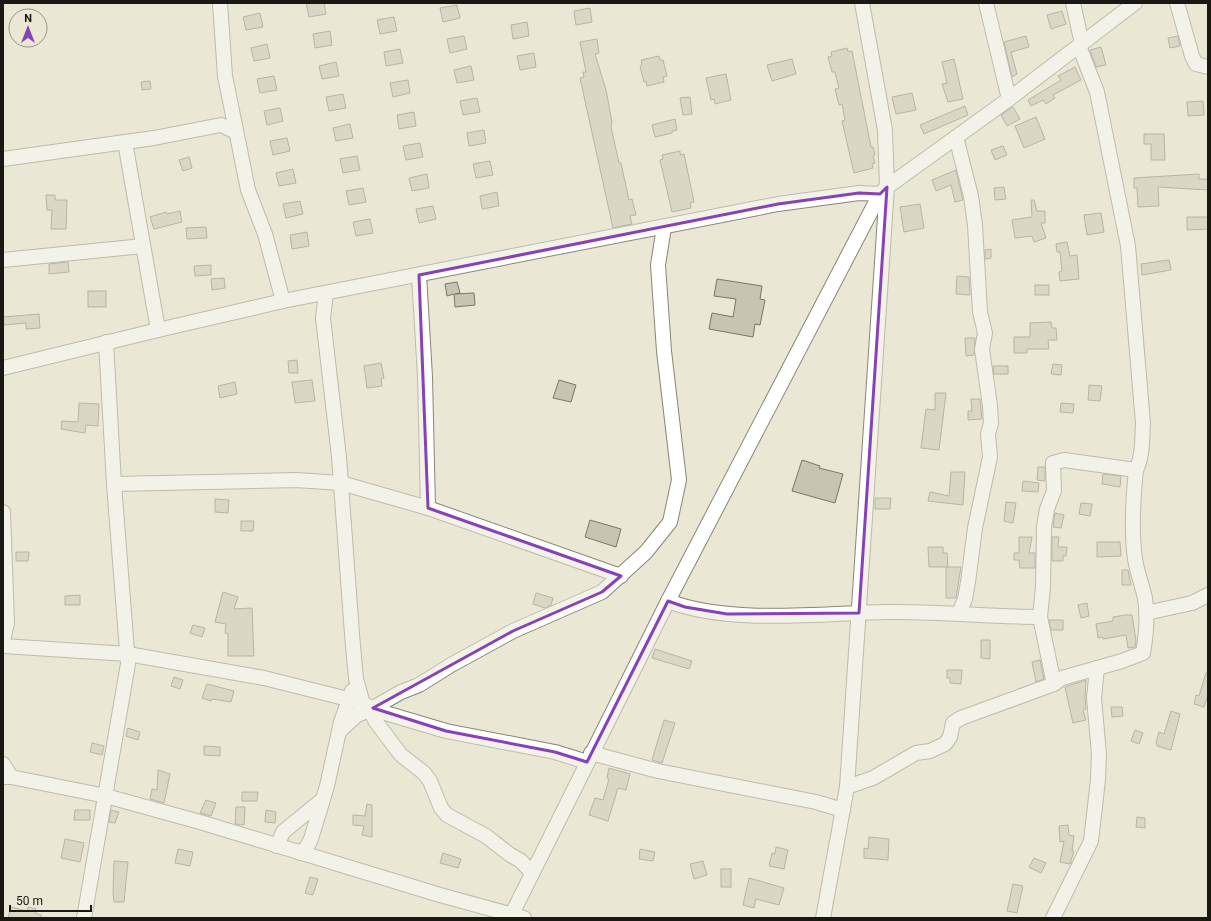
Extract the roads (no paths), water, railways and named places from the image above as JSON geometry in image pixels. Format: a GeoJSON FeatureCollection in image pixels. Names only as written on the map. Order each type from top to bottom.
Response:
{"type":"FeatureCollection","features":[{"type":"Feature","properties":{"kind":"street"},"geometry":{"type":"LineString","coordinates":[[220,3],[222,57],[248,190],[265,234],[283,301]]}},
{"type":"Feature","properties":{"kind":"street"},"geometry":{"type":"LineString","coordinates":[[823,918],[847,787],[859,613],[883,190],[885,130],[862,3]]}},
{"type":"Feature","properties":{"kind":"street"},"geometry":{"type":"LineString","coordinates":[[986,3],[1009,99]]}},
{"type":"Feature","properties":{"kind":"street"},"geometry":{"type":"LineString","coordinates":[[847,787],[873,778],[916,753],[930,751],[945,744],[950,737],[953,723],[961,718],[1054,684],[1062,678],[1143,653],[1146,613],[1145,599],[1134,546],[1133,502],[1136,470],[1139,464],[1141,449],[1143,423],[1128,246],[1106,144],[1097,92],[1081,45],[1073,3]]}},
{"type":"Feature","properties":{"kind":"street"},"geometry":{"type":"LineString","coordinates":[[3,764],[7,777],[106,796],[200,822],[515,917],[532,873],[589,757],[668,601],[883,190],[1009,99],[1136,3]]}},
{"type":"Feature","properties":{"kind":"street"},"geometry":{"type":"LineString","coordinates":[[1177,3],[1192,56],[1196,64],[1208,67]]}},
{"type":"Feature","properties":{"kind":"street"},"geometry":{"type":"LineString","coordinates":[[221,125],[231,105]]}},
{"type":"Feature","properties":{"kind":"street"},"geometry":{"type":"LineString","coordinates":[[3,159],[191,132],[221,125],[236,132]]}},
{"type":"Feature","properties":{"kind":"street"},"geometry":{"type":"LineString","coordinates":[[956,137],[971,196],[975,225],[980,312],[985,333],[982,349],[991,423],[988,434],[990,457],[975,528],[967,588],[959,613]]}},
{"type":"Feature","properties":{"kind":"street"},"geometry":{"type":"LineString","coordinates":[[125,142],[158,330]]}},
{"type":"Feature","properties":{"kind":"street"},"geometry":{"type":"LineString","coordinates":[[3,368],[106,342],[326,292],[778,204],[883,190]]}},
{"type":"Feature","properties":{"kind":"street"},"geometry":{"type":"LineString","coordinates":[[341,730],[370,705],[419,685],[451,665],[513,631],[602,592],[646,552],[670,522],[679,480],[664,351],[658,265],[664,227]]}},
{"type":"Feature","properties":{"kind":"street"},"geometry":{"type":"LineString","coordinates":[[3,260],[143,246]]}},
{"type":"Feature","properties":{"kind":"street"},"geometry":{"type":"LineString","coordinates":[[419,275],[425,377],[428,508]]}},
{"type":"Feature","properties":{"kind":"street"},"geometry":{"type":"LineString","coordinates":[[326,292],[322,318],[341,483],[356,679],[370,705],[376,722],[401,755],[424,773],[430,781],[441,808],[447,815],[486,836],[509,854],[521,860],[532,873]]}},
{"type":"Feature","properties":{"kind":"street"},"geometry":{"type":"LineString","coordinates":[[302,297],[322,318]]}},
{"type":"Feature","properties":{"kind":"street"},"geometry":{"type":"LineString","coordinates":[[84,918],[126,684],[128,654],[114,484],[106,342]]}},
{"type":"Feature","properties":{"kind":"street"},"geometry":{"type":"LineString","coordinates":[[1054,684],[1040,617],[1043,587],[1044,527],[1047,509],[1054,491],[1053,463],[1064,460],[1136,470]]}},
{"type":"Feature","properties":{"kind":"street"},"geometry":{"type":"LineString","coordinates":[[114,484],[296,480],[341,483],[428,508],[621,576]]}},
{"type":"Feature","properties":{"kind":"street"},"geometry":{"type":"LineString","coordinates":[[3,512],[7,616],[3,641]]}},
{"type":"Feature","properties":{"kind":"street"},"geometry":{"type":"LineString","coordinates":[[1146,613],[1192,603],[1208,595]]}},
{"type":"Feature","properties":{"kind":"street"},"geometry":{"type":"LineString","coordinates":[[668,601],[685,607],[727,614],[959,613],[1040,617]]}},
{"type":"Feature","properties":{"kind":"street"},"geometry":{"type":"LineString","coordinates":[[3,646],[128,654],[264,678],[370,705],[446,731],[589,757],[816,802],[843,810]]}},
{"type":"Feature","properties":{"kind":"street"},"geometry":{"type":"LineString","coordinates":[[1053,918],[1091,841],[1098,780],[1099,754],[1094,698],[1097,668]]}},
{"type":"Feature","properties":{"kind":"street"},"geometry":{"type":"LineString","coordinates":[[300,853],[311,839],[348,699],[356,679]]}},
{"type":"Feature","properties":{"kind":"street"},"geometry":{"type":"LineString","coordinates":[[277,846],[283,832],[322,800]]}}]}
